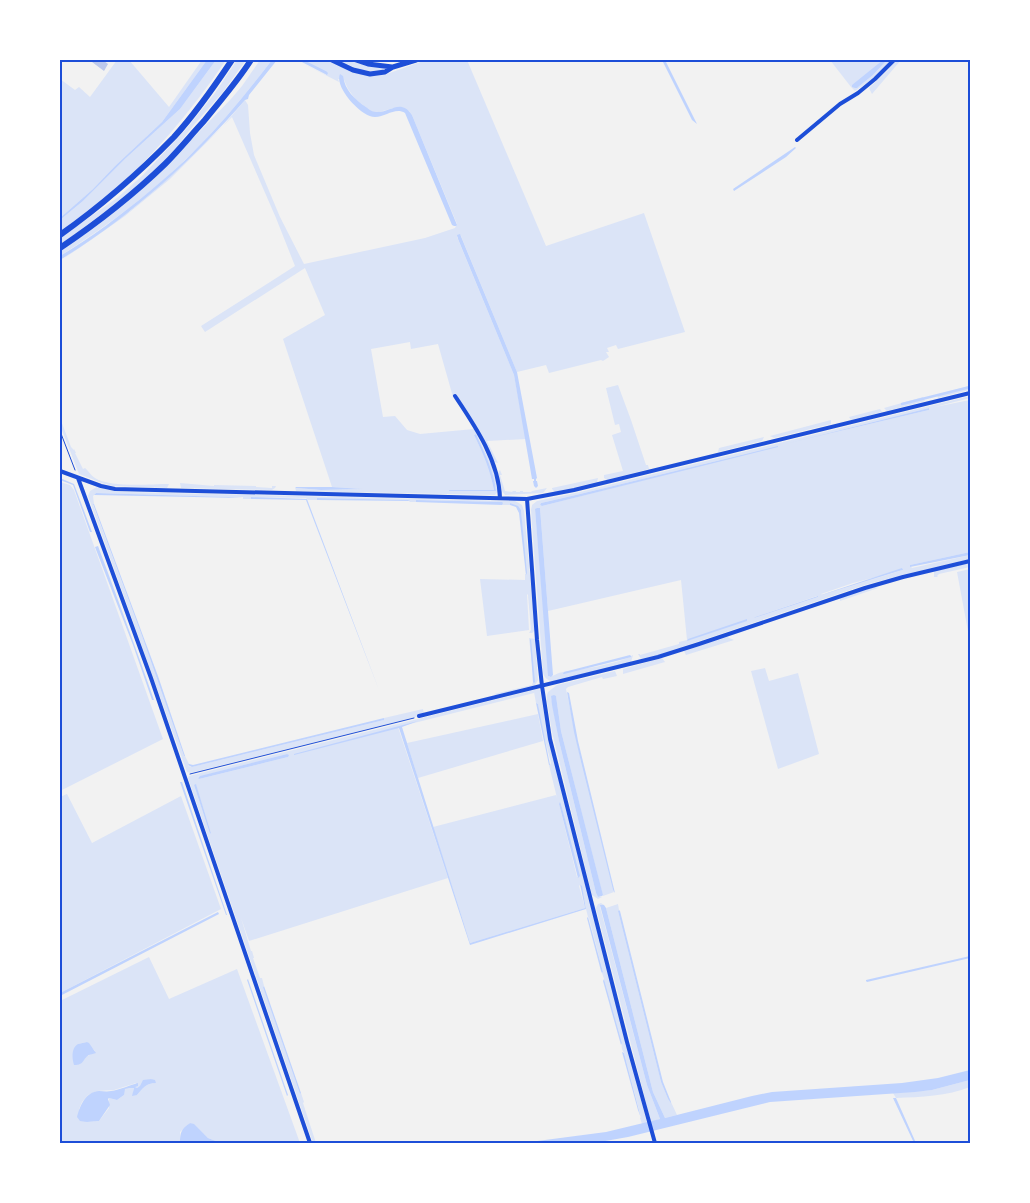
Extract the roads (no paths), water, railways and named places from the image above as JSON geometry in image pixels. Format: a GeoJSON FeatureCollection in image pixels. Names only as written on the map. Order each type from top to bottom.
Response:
{"type":"FeatureCollection","features":[{"type":"Feature","properties":{"kind":"main road"},"geometry":{"type":"LineString","coordinates":[[60,235],[108,198],[173,138],[232,60]]}},
{"type":"Feature","properties":{"kind":"main road"},"geometry":{"type":"LineString","coordinates":[[60,248],[115,208],[165,164],[213,110],[251,60]]}},
{"type":"Feature","properties":{"kind":"street"},"geometry":{"type":"LineString","coordinates":[[332,60],[353,70],[370,74],[385,72],[393,67],[416,60]]}},
{"type":"Feature","properties":{"kind":"street"},"geometry":{"type":"LineString","coordinates":[[356,60],[368,64],[393,67]]}},
{"type":"Feature","properties":{"kind":"street"},"geometry":{"type":"LineString","coordinates":[[797,140],[840,104],[858,93],[875,79],[894,60]]}},
{"type":"Feature","properties":{"kind":"street"},"geometry":{"type":"LineString","coordinates":[[60,471],[101,486],[115,489],[527,499],[574,490],[970,393]]}},
{"type":"Feature","properties":{"kind":"street"},"geometry":{"type":"LineString","coordinates":[[456,396],[492,461],[497,477],[500,498]]}},
{"type":"Feature","properties":{"kind":"street"},"geometry":{"type":"LineString","coordinates":[[78,478],[185,775],[310,1143]]}},
{"type":"Feature","properties":{"kind":"street"},"geometry":{"type":"LineString","coordinates":[[527,499],[537,640],[550,739],[655,1143]]}},
{"type":"Feature","properties":{"kind":"street"},"geometry":{"type":"LineString","coordinates":[[419,716],[658,657],[865,588],[970,561]]}},
{"type":"Feature","properties":{"kind":"water"},"geometry":{"type":"Polygon","coordinates":[[[207,60],[216,60],[180,109],[126,158],[83,201],[60,220],[162,122],[207,60]]]}},
{"type":"Feature","properties":{"kind":"water"},"geometry":{"type":"Polygon","coordinates":[[[272,60],[277,60],[249,95],[248,99],[181,167],[111,226],[60,260],[60,256],[117,217],[184,161],[225,117],[272,60]]]}},
{"type":"Feature","properties":{"kind":"water"},"geometry":{"type":"Polygon","coordinates":[[[298,60],[304,60],[328,73],[327,75],[298,60]]]}},
{"type":"Feature","properties":{"kind":"water"},"geometry":{"type":"Polygon","coordinates":[[[662,60],[665,60],[697,124],[692,120],[662,60]]]}},
{"type":"Feature","properties":{"kind":"water"},"geometry":{"type":"Polygon","coordinates":[[[883,60],[887,60],[873,75],[857,88],[852,87],[852,85],[883,60]]]}},
{"type":"Feature","properties":{"kind":"water"},"geometry":{"type":"Polygon","coordinates":[[[340,74],[343,76],[351,94],[371,110],[381,112],[399,107],[408,110],[412,115],[456,226],[452,225],[405,113],[398,111],[379,117],[369,116],[356,107],[345,93],[339,80],[340,74]]]}},
{"type":"Feature","properties":{"kind":"water"},"geometry":{"type":"Polygon","coordinates":[[[795,147],[786,157],[734,191],[733,189],[795,147]]]}},
{"type":"Feature","properties":{"kind":"water"},"geometry":{"type":"Polygon","coordinates":[[[460,234],[517,372],[537,478],[538,486],[536,488],[534,486],[534,479],[532,479],[514,375],[458,239],[457,235],[460,234]]]}},
{"type":"Feature","properties":{"kind":"water"},"geometry":{"type":"Polygon","coordinates":[[[929,408],[929,410],[785,444],[929,408]]]}},
{"type":"Feature","properties":{"kind":"water"},"geometry":{"type":"Polygon","coordinates":[[[476,434],[491,469],[496,491],[449,491],[494,490],[486,462],[474,435],[476,434]]]}},
{"type":"Feature","properties":{"kind":"water"},"geometry":{"type":"Polygon","coordinates":[[[778,446],[542,506],[540,505],[541,503],[778,446]]]}},
{"type":"Feature","properties":{"kind":"water"},"geometry":{"type":"Polygon","coordinates":[[[60,478],[74,484],[92,532],[90,532],[73,485],[60,480],[60,478]]]}},
{"type":"Feature","properties":{"kind":"water"},"geometry":{"type":"Polygon","coordinates":[[[296,487],[332,487],[363,489],[321,490],[296,487]]]}},
{"type":"Feature","properties":{"kind":"water"},"geometry":{"type":"Polygon","coordinates":[[[96,493],[229,497],[243,498],[94,495],[96,493]]]}},
{"type":"Feature","properties":{"kind":"water"},"geometry":{"type":"Polygon","coordinates":[[[251,497],[307,499],[379,690],[306,500],[251,499],[251,497]]]}},
{"type":"Feature","properties":{"kind":"water"},"geometry":{"type":"Polygon","coordinates":[[[317,498],[408,500],[410,501],[317,500],[317,498]]]}},
{"type":"Feature","properties":{"kind":"water"},"geometry":{"type":"Polygon","coordinates":[[[416,500],[503,503],[502,505],[416,502],[416,500]]]}},
{"type":"Feature","properties":{"kind":"water"},"geometry":{"type":"Polygon","coordinates":[[[510,503],[518,506],[521,510],[526,575],[519,513],[516,507],[510,505],[510,503]]]}},
{"type":"Feature","properties":{"kind":"water"},"geometry":{"type":"Polygon","coordinates":[[[93,504],[158,676],[185,756],[184,756],[93,504]]]}},
{"type":"Feature","properties":{"kind":"water"},"geometry":{"type":"Polygon","coordinates":[[[540,508],[553,675],[551,677],[548,676],[535,509],[540,508]]]}},
{"type":"Feature","properties":{"kind":"water"},"geometry":{"type":"Polygon","coordinates":[[[98,546],[154,700],[152,700],[95,547],[98,546]]]}},
{"type":"Feature","properties":{"kind":"water"},"geometry":{"type":"Polygon","coordinates":[[[970,552],[970,555],[910,567],[910,565],[970,552]]]}},
{"type":"Feature","properties":{"kind":"water"},"geometry":{"type":"Polygon","coordinates":[[[902,568],[903,570],[821,595],[902,568]]]}},
{"type":"Feature","properties":{"kind":"water"},"geometry":{"type":"Polygon","coordinates":[[[818,597],[754,618],[755,617],[818,597]]]}},
{"type":"Feature","properties":{"kind":"water"},"geometry":{"type":"Polygon","coordinates":[[[747,619],[747,621],[687,641],[688,639],[747,619]]]}},
{"type":"Feature","properties":{"kind":"water"},"geometry":{"type":"Polygon","coordinates":[[[530,640],[535,682],[534,683],[530,640]]]}},
{"type":"Feature","properties":{"kind":"water"},"geometry":{"type":"Polygon","coordinates":[[[630,655],[631,657],[563,674],[564,672],[630,655]]]}},
{"type":"Feature","properties":{"kind":"water"},"geometry":{"type":"Polygon","coordinates":[[[567,692],[569,693],[578,741],[615,893],[581,762],[567,692]]]}},
{"type":"Feature","properties":{"kind":"water"},"geometry":{"type":"Polygon","coordinates":[[[551,696],[556,696],[561,731],[603,895],[598,897],[559,741],[551,696]]]}},
{"type":"Feature","properties":{"kind":"water"},"geometry":{"type":"Polygon","coordinates":[[[536,703],[538,704],[550,765],[549,765],[536,703]]]}},
{"type":"Feature","properties":{"kind":"water"},"geometry":{"type":"Polygon","coordinates":[[[384,718],[384,720],[192,767],[188,765],[193,765],[384,718]]]}},
{"type":"Feature","properties":{"kind":"water"},"geometry":{"type":"Polygon","coordinates":[[[418,721],[402,727],[470,943],[585,908],[580,884],[586,909],[470,945],[399,728],[294,755],[418,721]]]}},
{"type":"Feature","properties":{"kind":"water"},"geometry":{"type":"Polygon","coordinates":[[[289,755],[288,757],[198,778],[200,776],[289,755]]]}},
{"type":"Feature","properties":{"kind":"water"},"geometry":{"type":"Polygon","coordinates":[[[180,782],[182,782],[227,915],[226,915],[180,782]]]}},
{"type":"Feature","properties":{"kind":"water"},"geometry":{"type":"Polygon","coordinates":[[[196,784],[211,833],[210,834],[194,785],[196,784]]]}},
{"type":"Feature","properties":{"kind":"water"},"geometry":{"type":"Polygon","coordinates":[[[560,802],[580,876],[578,878],[559,804],[560,802]]]}},
{"type":"Feature","properties":{"kind":"water"},"geometry":{"type":"Polygon","coordinates":[[[600,905],[604,905],[606,908],[653,1092],[665,1118],[772,1092],[902,1083],[938,1078],[970,1070],[970,1080],[932,1090],[915,1092],[770,1102],[628,1137],[594,1143],[522,1143],[606,1132],[660,1119],[647,1085],[600,905]]]}},
{"type":"Feature","properties":{"kind":"water"},"geometry":{"type":"Polygon","coordinates":[[[619,910],[663,1082],[671,1103],[661,1082],[619,910]]]}},
{"type":"Feature","properties":{"kind":"water"},"geometry":{"type":"Polygon","coordinates":[[[218,912],[219,914],[60,996],[60,993],[218,912]]]}},
{"type":"Feature","properties":{"kind":"water"},"geometry":{"type":"Polygon","coordinates":[[[587,918],[603,972],[602,973],[587,918]]]}},
{"type":"Feature","properties":{"kind":"water"},"geometry":{"type":"Polygon","coordinates":[[[970,956],[970,958],[866,981],[866,980],[970,956]]]}},
{"type":"Feature","properties":{"kind":"water"},"geometry":{"type":"Polygon","coordinates":[[[604,979],[622,1043],[621,1045],[603,981],[604,979]]]}},
{"type":"Feature","properties":{"kind":"water"},"geometry":{"type":"Polygon","coordinates":[[[247,980],[288,1095],[287,1096],[247,980]]]}},
{"type":"Feature","properties":{"kind":"water"},"geometry":{"type":"Polygon","coordinates":[[[263,987],[301,1093],[300,1094],[263,987]]]}},
{"type":"Feature","properties":{"kind":"water"},"geometry":{"type":"Polygon","coordinates":[[[87,1042],[96,1053],[89,1055],[82,1063],[74,1065],[74,1048],[78,1044],[87,1042]]]}},
{"type":"Feature","properties":{"kind":"water"},"geometry":{"type":"Polygon","coordinates":[[[622,1052],[624,1053],[641,1118],[638,1110],[622,1052]]]}},
{"type":"Feature","properties":{"kind":"water"},"geometry":{"type":"Polygon","coordinates":[[[143,1080],[155,1080],[156,1083],[147,1085],[137,1095],[132,1096],[134,1088],[129,1088],[125,1089],[124,1095],[117,1100],[109,1098],[110,1105],[99,1121],[80,1121],[77,1117],[82,1104],[90,1094],[138,1083],[138,1086],[135,1087],[137,1088],[143,1080]]]}},
{"type":"Feature","properties":{"kind":"water"},"geometry":{"type":"Polygon","coordinates":[[[893,1098],[896,1098],[916,1143],[914,1143],[893,1098]]]}},
{"type":"Feature","properties":{"kind":"water"},"geometry":{"type":"Polygon","coordinates":[[[190,1123],[194,1124],[208,1138],[221,1143],[180,1143],[182,1132],[190,1123]]]}},
{"type":"Feature","properties":{"kind":"waterway"},"geometry":{"type":"LineString","coordinates":[[902,404],[970,387]]}}]}
